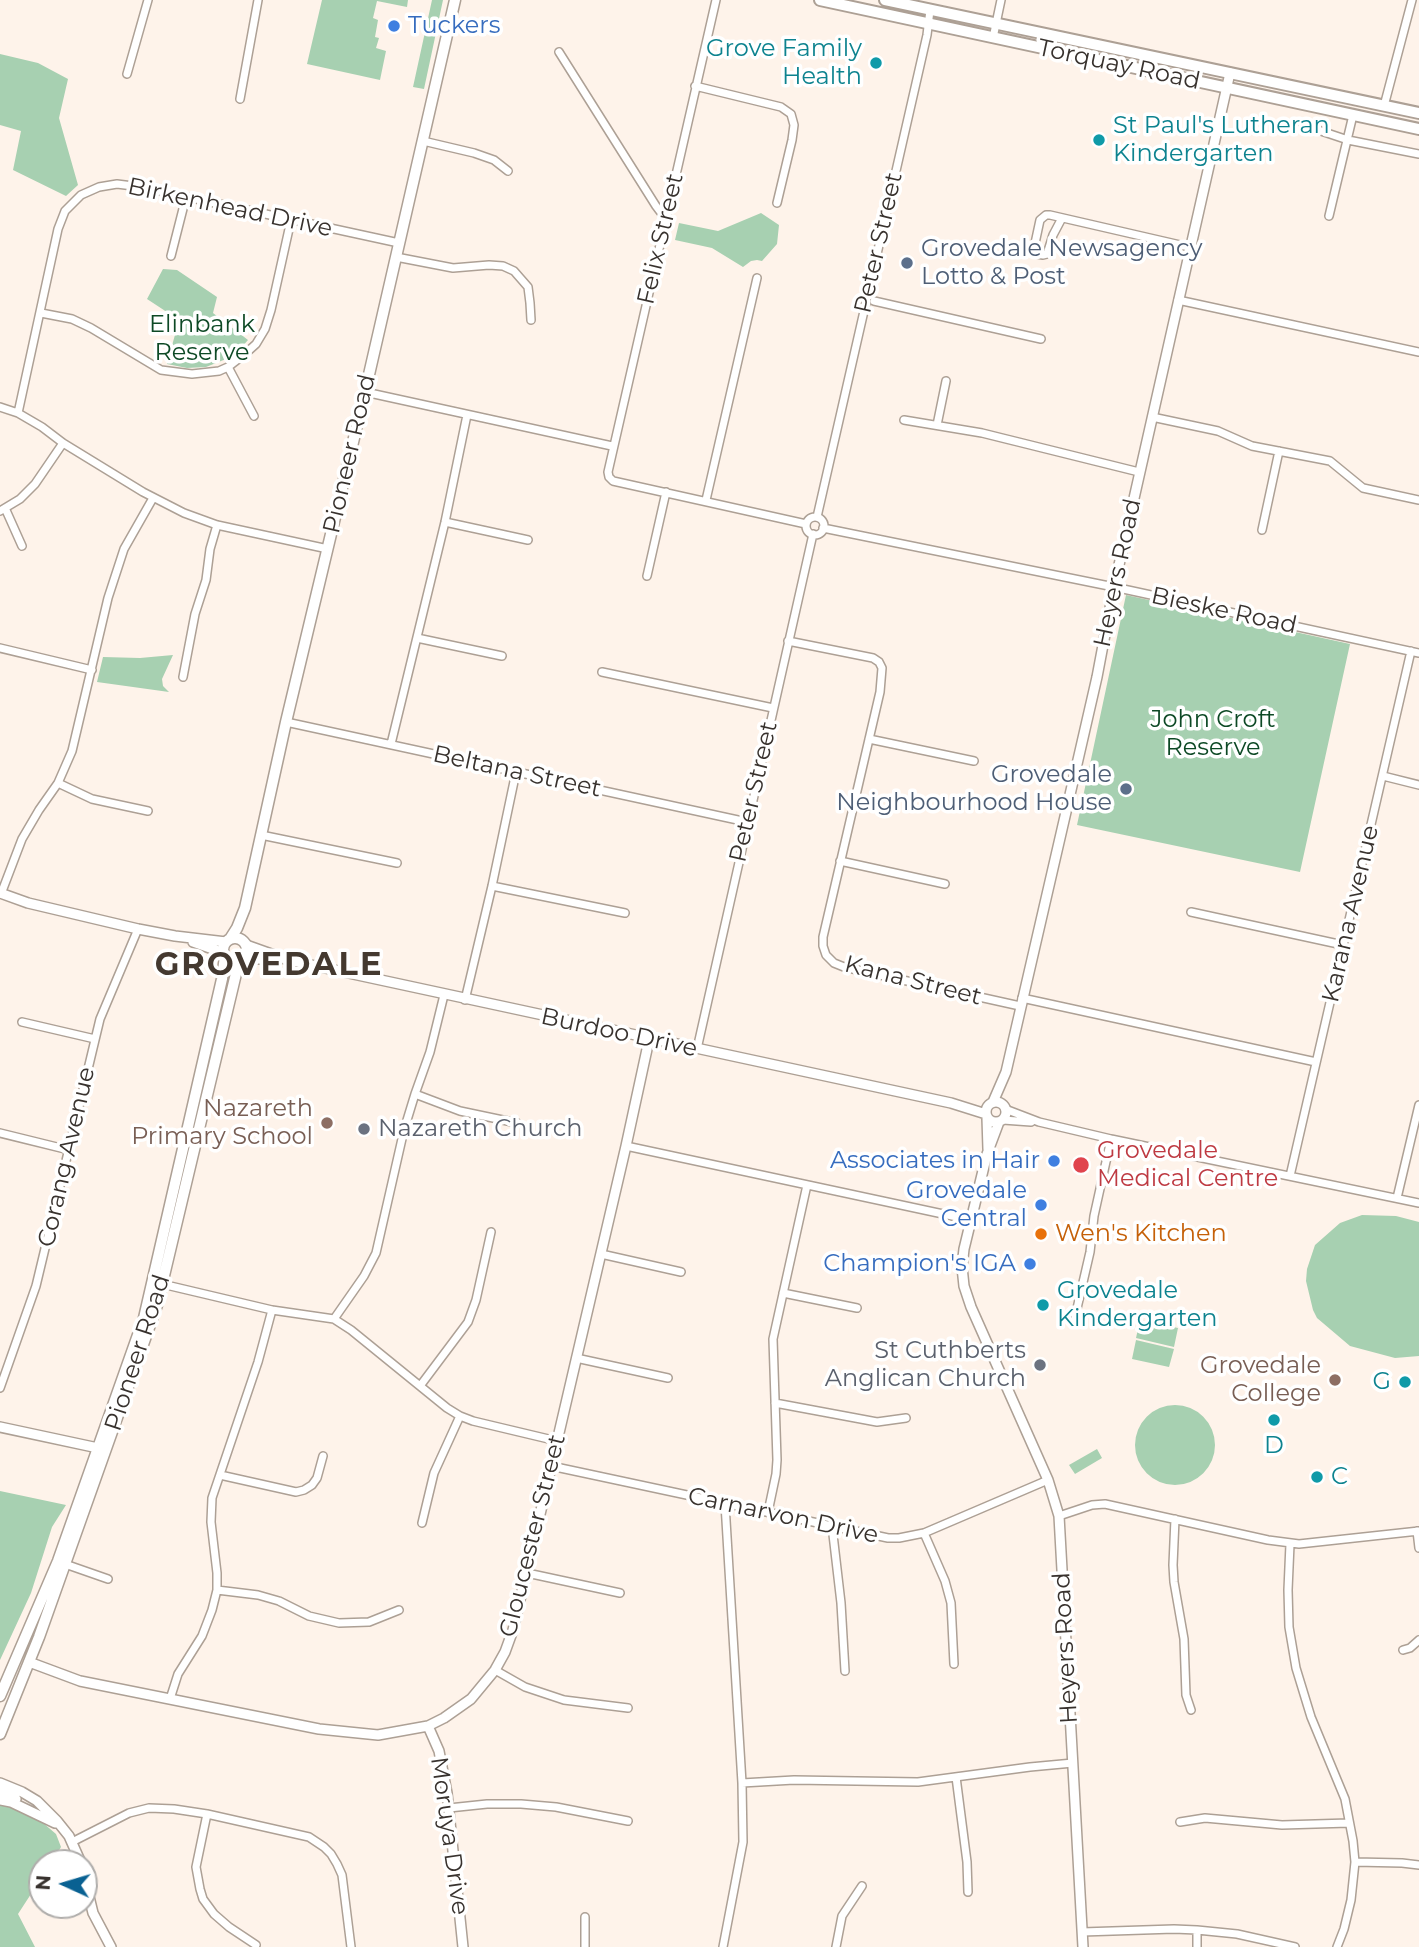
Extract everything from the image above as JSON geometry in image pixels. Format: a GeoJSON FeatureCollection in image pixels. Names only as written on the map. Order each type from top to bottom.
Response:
{"type":"FeatureCollection","features":[{"type":"Feature","properties":{"kind":"main road","name":"Pioneer Road"},"geometry":{"type":"LineString","coordinates":[[245,944],[245,908],[286,722],[455,0]]}},
{"type":"Feature","properties":{"kind":"main road","name":"Torquay Road"},"geometry":{"type":"LineString","coordinates":[[820,0],[1419,129]]}},
{"type":"Feature","properties":{"kind":"main road","name":"Torquay Road"},"geometry":{"type":"LineString","coordinates":[[885,0],[1419,113]]}},
{"type":"Feature","properties":{"kind":"main road","name":"Pioneer Road"},"geometry":{"type":"LineString","coordinates":[[228,940],[237,928],[245,908]]}},
{"type":"Feature","properties":{"kind":"main road"},"geometry":{"type":"LineString","coordinates":[[240,939],[245,944],[248,952],[242,959],[229,960],[224,955],[228,940],[240,939]]}},
{"type":"Feature","properties":{"kind":"main road","name":"Pioneer Road"},"geometry":{"type":"LineString","coordinates":[[158,1283],[223,976],[224,955]]}},
{"type":"Feature","properties":{"kind":"main road","name":"Pioneer Road"},"geometry":{"type":"LineString","coordinates":[[0,1734],[29,1662],[158,1283],[242,959]]}},
{"type":"Feature","properties":{"kind":"main road","name":"Pioneer Road"},"geometry":{"type":"LineString","coordinates":[[0,1696],[61,1562]]}},
{"type":"Feature","properties":{"kind":"main road"},"geometry":{"type":"LineString","coordinates":[[17,1658],[29,1662]]}},
{"type":"Feature","properties":{"kind":"street"},"geometry":{"type":"LineString","coordinates":[[127,75],[148,0]]}},
{"type":"Feature","properties":{"kind":"street"},"geometry":{"type":"LineString","coordinates":[[240,99],[258,0]]}},
{"type":"Feature","properties":{"kind":"street","name":"Felix Street"},"geometry":{"type":"LineString","coordinates":[[666,492],[613,481],[608,472],[716,0]]}},
{"type":"Feature","properties":{"kind":"street"},"geometry":{"type":"LineString","coordinates":[[993,38],[1001,0]]}},
{"type":"Feature","properties":{"kind":"street"},"geometry":{"type":"LineString","coordinates":[[1384,106],[1412,0]]}},
{"type":"Feature","properties":{"kind":"street","name":"Peter Street"},"geometry":{"type":"LineString","coordinates":[[817,517],[930,10]]}},
{"type":"Feature","properties":{"kind":"street"},"geometry":{"type":"LineString","coordinates":[[558,52],[665,218]]}},
{"type":"Feature","properties":{"kind":"street","name":"Heyers Road"},"geometry":{"type":"LineString","coordinates":[[1083,1947],[1059,1516],[1048,1480],[996,1361],[970,1285],[968,1267],[971,1223],[988,1154],[1006,1115],[1006,1072],[1021,1002],[1088,718],[1139,472],[1230,74]]}},
{"type":"Feature","properties":{"kind":"street"},"geometry":{"type":"LineString","coordinates":[[695,86],[781,107],[791,114],[794,125],[792,140],[777,203]]}},
{"type":"Feature","properties":{"kind":"street"},"geometry":{"type":"LineString","coordinates":[[1329,216],[1353,115]]}},
{"type":"Feature","properties":{"kind":"street"},"geometry":{"type":"LineString","coordinates":[[1303,125],[1348,140],[1419,154]]}},
{"type":"Feature","properties":{"kind":"street"},"geometry":{"type":"LineString","coordinates":[[423,141],[494,160],[508,171]]}},
{"type":"Feature","properties":{"kind":"street","name":"Birkenhead Drive"},"geometry":{"type":"LineString","coordinates":[[18,413],[58,229],[65,211],[81,195],[99,187],[117,184],[141,187],[399,243]]}},
{"type":"Feature","properties":{"kind":"street"},"geometry":{"type":"LineString","coordinates":[[172,256],[186,197]]}},
{"type":"Feature","properties":{"kind":"street"},"geometry":{"type":"LineString","coordinates":[[1062,218],[1047,254],[1037,254],[1034,248],[1042,216],[1046,215],[1062,218],[1189,247]]}},
{"type":"Feature","properties":{"kind":"street"},"geometry":{"type":"LineString","coordinates":[[41,313],[72,319],[91,328],[161,370],[201,374],[219,371],[256,344],[265,329],[291,220]]}},
{"type":"Feature","properties":{"kind":"street"},"geometry":{"type":"LineString","coordinates":[[396,257],[453,268],[489,265],[503,266],[514,271],[528,287],[531,320]]}},
{"type":"Feature","properties":{"kind":"street"},"geometry":{"type":"LineString","coordinates":[[706,500],[757,278]]}},
{"type":"Feature","properties":{"kind":"street"},"geometry":{"type":"LineString","coordinates":[[1178,300],[1419,352]]}},
{"type":"Feature","properties":{"kind":"street"},"geometry":{"type":"LineString","coordinates":[[874,302],[1041,339]]}},
{"type":"Feature","properties":{"kind":"street"},"geometry":{"type":"LineString","coordinates":[[228,367],[254,416]]}},
{"type":"Feature","properties":{"kind":"street"},"geometry":{"type":"LineString","coordinates":[[937,425],[947,381]]}},
{"type":"Feature","properties":{"kind":"street"},"geometry":{"type":"LineString","coordinates":[[365,393],[612,446]]}},
{"type":"Feature","properties":{"kind":"street"},"geometry":{"type":"LineString","coordinates":[[0,407],[18,413],[43,427],[63,443],[153,498],[184,513],[217,525],[328,549]]}},
{"type":"Feature","properties":{"kind":"street"},"geometry":{"type":"LineString","coordinates":[[391,744],[445,522],[467,415]]}},
{"type":"Feature","properties":{"kind":"street"},"geometry":{"type":"LineString","coordinates":[[1152,417],[1218,431],[1252,446],[1330,461],[1363,488],[1419,500]]}},
{"type":"Feature","properties":{"kind":"street"},"geometry":{"type":"LineString","coordinates":[[904,420],[992,435],[1139,472]]}},
{"type":"Feature","properties":{"kind":"street"},"geometry":{"type":"LineString","coordinates":[[22,546],[3,510],[20,499],[35,484],[63,443]]}},
{"type":"Feature","properties":{"kind":"street"},"geometry":{"type":"LineString","coordinates":[[1262,530],[1279,451]]}},
{"type":"Feature","properties":{"kind":"street"},"geometry":{"type":"LineString","coordinates":[[647,576],[666,492],[806,524]]}},
{"type":"Feature","properties":{"kind":"street"},"geometry":{"type":"LineString","coordinates":[[153,498],[124,549],[108,598],[72,751],[58,783],[38,810],[22,839],[0,893],[29,903],[138,929],[175,936],[228,940]]}},
{"type":"Feature","properties":{"kind":"street"},"geometry":{"type":"LineString","coordinates":[[817,517],[822,520],[823,528],[820,533],[813,534],[807,530],[806,524],[811,518],[817,517]]}},
{"type":"Feature","properties":{"kind":"street"},"geometry":{"type":"LineString","coordinates":[[445,522],[528,540]]}},
{"type":"Feature","properties":{"kind":"street"},"geometry":{"type":"LineString","coordinates":[[183,677],[217,525]]}},
{"type":"Feature","properties":{"kind":"street","name":"Bieske Road"},"geometry":{"type":"LineString","coordinates":[[823,528],[1415,652]]}},
{"type":"Feature","properties":{"kind":"street","name":"Peter Street"},"geometry":{"type":"LineString","coordinates":[[697,1049],[813,534]]}},
{"type":"Feature","properties":{"kind":"street"},"geometry":{"type":"LineString","coordinates":[[417,638],[502,656]]}},
{"type":"Feature","properties":{"kind":"street","name":"Kana Street"},"geometry":{"type":"LineString","coordinates":[[788,642],[873,658],[882,668],[880,692],[823,937],[822,946],[834,963],[1316,1062]]}},
{"type":"Feature","properties":{"kind":"street"},"geometry":{"type":"LineString","coordinates":[[0,648],[92,670]]}},
{"type":"Feature","properties":{"kind":"street","name":"Karana Avenue"},"geometry":{"type":"LineString","coordinates":[[1290,1176],[1383,776],[1415,652]]}},
{"type":"Feature","properties":{"kind":"street"},"geometry":{"type":"LineString","coordinates":[[602,672],[773,708]]}},
{"type":"Feature","properties":{"kind":"street","name":"Beltana Street"},"geometry":{"type":"LineString","coordinates":[[286,722],[747,822]]}},
{"type":"Feature","properties":{"kind":"street"},"geometry":{"type":"LineString","coordinates":[[869,739],[974,761]]}},
{"type":"Feature","properties":{"kind":"street"},"geometry":{"type":"LineString","coordinates":[[465,1000],[516,772]]}},
{"type":"Feature","properties":{"kind":"street"},"geometry":{"type":"LineString","coordinates":[[1383,776],[1419,785]]}},
{"type":"Feature","properties":{"kind":"street"},"geometry":{"type":"LineString","coordinates":[[58,783],[92,799],[148,811]]}},
{"type":"Feature","properties":{"kind":"street"},"geometry":{"type":"LineString","coordinates":[[261,835],[397,863]]}},
{"type":"Feature","properties":{"kind":"street"},"geometry":{"type":"LineString","coordinates":[[840,861],[945,884]]}},
{"type":"Feature","properties":{"kind":"street"},"geometry":{"type":"LineString","coordinates":[[492,886],[625,913]]}},
{"type":"Feature","properties":{"kind":"street"},"geometry":{"type":"LineString","coordinates":[[1191,912],[1343,945]]}},
{"type":"Feature","properties":{"kind":"street","name":"Corang Avenue"},"geometry":{"type":"LineString","coordinates":[[0,1388],[36,1286],[100,1019],[138,929]]}},
{"type":"Feature","properties":{"kind":"street"},"geometry":{"type":"LineString","coordinates":[[175,936],[224,955]]}},
{"type":"Feature","properties":{"kind":"street","name":"Burdoo Drive"},"geometry":{"type":"LineString","coordinates":[[245,944],[288,960],[465,1000],[988,1110]]}},
{"type":"Feature","properties":{"kind":"street","name":"Burdoo Drive"},"geometry":{"type":"LineString","coordinates":[[242,959],[288,960]]}},
{"type":"Feature","properties":{"kind":"street"},"geometry":{"type":"LineString","coordinates":[[334,1320],[376,1253],[404,1130],[430,1052],[444,995]]}},
{"type":"Feature","properties":{"kind":"street"},"geometry":{"type":"LineString","coordinates":[[22,1022],[95,1039]]}},
{"type":"Feature","properties":{"kind":"street","name":"Gloucester Street"},"geometry":{"type":"LineString","coordinates":[[29,1662],[80,1681],[340,1732],[378,1735],[428,1726],[471,1699],[495,1670],[513,1630],[649,1040]]}},
{"type":"Feature","properties":{"kind":"street","name":"Heyers Road"},"geometry":{"type":"LineString","coordinates":[[988,1154],[988,1110],[1006,1072]]}},
{"type":"Feature","properties":{"kind":"street"},"geometry":{"type":"LineString","coordinates":[[415,1094],[460,1111],[517,1123]]}},
{"type":"Feature","properties":{"kind":"street"},"geometry":{"type":"LineString","coordinates":[[1039,1122],[992,1122],[988,1110],[999,1102],[1004,1107],[1039,1122],[1419,1203]]}},
{"type":"Feature","properties":{"kind":"street"},"geometry":{"type":"LineString","coordinates":[[1396,1198],[1419,1105]]}},
{"type":"Feature","properties":{"kind":"street"},"geometry":{"type":"LineString","coordinates":[[0,1133],[69,1150]]}},
{"type":"Feature","properties":{"kind":"street"},"geometry":{"type":"LineString","coordinates":[[1075,1317],[1111,1139]]}},
{"type":"Feature","properties":{"kind":"street"},"geometry":{"type":"LineString","coordinates":[[626,1146],[971,1223]]}},
{"type":"Feature","properties":{"kind":"street"},"geometry":{"type":"LineString","coordinates":[[768,1512],[778,1460],[772,1339],[807,1185]]}},
{"type":"Feature","properties":{"kind":"street"},"geometry":{"type":"LineString","coordinates":[[420,1385],[468,1322],[476,1300],[491,1232]]}},
{"type":"Feature","properties":{"kind":"street"},"geometry":{"type":"LineString","coordinates":[[601,1254],[681,1272]]}},
{"type":"Feature","properties":{"kind":"street"},"geometry":{"type":"LineString","coordinates":[[158,1283],[272,1310],[334,1320],[351,1330],[460,1416],[557,1441]]}},
{"type":"Feature","properties":{"kind":"street"},"geometry":{"type":"LineString","coordinates":[[783,1293],[857,1308]]}},
{"type":"Feature","properties":{"kind":"street"},"geometry":{"type":"LineString","coordinates":[[170,1699],[178,1674],[202,1636],[212,1610],[217,1590],[217,1573],[212,1498],[258,1362],[272,1310]]}},
{"type":"Feature","properties":{"kind":"street"},"geometry":{"type":"LineString","coordinates":[[576,1358],[668,1378]]}},
{"type":"Feature","properties":{"kind":"street"},"geometry":{"type":"LineString","coordinates":[[775,1403],[877,1422],[906,1418]]}},
{"type":"Feature","properties":{"kind":"street"},"geometry":{"type":"LineString","coordinates":[[422,1523],[434,1474],[460,1416]]}},
{"type":"Feature","properties":{"kind":"street"},"geometry":{"type":"LineString","coordinates":[[0,1427],[102,1449]]}},
{"type":"Feature","properties":{"kind":"street"},"geometry":{"type":"LineString","coordinates":[[220,1475],[296,1492],[312,1485],[317,1478],[323,1455]]}},
{"type":"Feature","properties":{"kind":"street","name":"Carnarvon Drive"},"geometry":{"type":"LineString","coordinates":[[551,1466],[888,1538],[924,1533],[1048,1480]]}},
{"type":"Feature","properties":{"kind":"street"},"geometry":{"type":"LineString","coordinates":[[723,1947],[743,1842],[725,1504]]}},
{"type":"Feature","properties":{"kind":"street"},"geometry":{"type":"LineString","coordinates":[[1059,1516],[1097,1504],[1290,1544],[1418,1531],[1419,1548]]}},
{"type":"Feature","properties":{"kind":"street"},"geometry":{"type":"LineString","coordinates":[[1175,1519],[1174,1582],[1184,1639],[1186,1695],[1191,1710]]}},
{"type":"Feature","properties":{"kind":"street"},"geometry":{"type":"LineString","coordinates":[[832,1527],[841,1603],[845,1671]]}},
{"type":"Feature","properties":{"kind":"street"},"geometry":{"type":"LineString","coordinates":[[924,1533],[951,1604],[954,1664]]}},
{"type":"Feature","properties":{"kind":"street"},"geometry":{"type":"LineString","coordinates":[[1290,1544],[1289,1627],[1296,1668],[1311,1717],[1341,1789],[1353,1841],[1355,1862],[1351,1900],[1337,1947]]}},
{"type":"Feature","properties":{"kind":"street"},"geometry":{"type":"LineString","coordinates":[[61,1562],[108,1579]]}},
{"type":"Feature","properties":{"kind":"street"},"geometry":{"type":"LineString","coordinates":[[527,1573],[620,1593]]}},
{"type":"Feature","properties":{"kind":"street"},"geometry":{"type":"LineString","coordinates":[[217,1590],[258,1595],[279,1601],[309,1616],[339,1623],[369,1622],[399,1610]]}},
{"type":"Feature","properties":{"kind":"street"},"geometry":{"type":"LineString","coordinates":[[1403,1650],[1419,1640]]}},
{"type":"Feature","properties":{"kind":"street"},"geometry":{"type":"LineString","coordinates":[[495,1670],[525,1687],[564,1700],[628,1708]]}},
{"type":"Feature","properties":{"kind":"street","name":"Moruya Drive"},"geometry":{"type":"LineString","coordinates":[[428,1726],[442,1763],[463,1947]]}},
{"type":"Feature","properties":{"kind":"street"},"geometry":{"type":"LineString","coordinates":[[741,1783],[794,1780],[918,1782],[1030,1766],[1073,1763]]}},
{"type":"Feature","properties":{"kind":"street"},"geometry":{"type":"LineString","coordinates":[[956,1777],[968,1892]]}},
{"type":"Feature","properties":{"kind":"street"},"geometry":{"type":"LineString","coordinates":[[0,1783],[37,1801],[59,1823],[75,1849]]}},
{"type":"Feature","properties":{"kind":"street"},"geometry":{"type":"LineString","coordinates":[[0,1792],[30,1805],[59,1823]]}},
{"type":"Feature","properties":{"kind":"street"},"geometry":{"type":"LineString","coordinates":[[0,1800],[59,1823]]}},
{"type":"Feature","properties":{"kind":"street"},"geometry":{"type":"LineString","coordinates":[[449,1808],[521,1804],[556,1807],[628,1821]]}},
{"type":"Feature","properties":{"kind":"street"},"geometry":{"type":"LineString","coordinates":[[72,1842],[138,1810],[162,1807],[298,1833],[317,1841],[337,1864],[342,1875],[351,1947]]}},
{"type":"Feature","properties":{"kind":"street"},"geometry":{"type":"LineString","coordinates":[[207,1814],[196,1867],[203,1899],[220,1921],[256,1945]]}},
{"type":"Feature","properties":{"kind":"street"},"geometry":{"type":"LineString","coordinates":[[1181,1822],[1205,1818],[1282,1825],[1349,1822]]}},
{"type":"Feature","properties":{"kind":"street"},"geometry":{"type":"LineString","coordinates":[[1355,1862],[1419,1865]]}},
{"type":"Feature","properties":{"kind":"street"},"geometry":{"type":"LineString","coordinates":[[836,1947],[842,1916],[862,1886]]}},
{"type":"Feature","properties":{"kind":"street"},"geometry":{"type":"LineString","coordinates":[[585,1917],[585,1947]]}},
{"type":"Feature","properties":{"kind":"street"},"geometry":{"type":"LineString","coordinates":[[96,1919],[111,1947]]}},
{"type":"Feature","properties":{"kind":"street"},"geometry":{"type":"LineString","coordinates":[[1197,1930],[1197,1947]]}},
{"type":"Feature","properties":{"kind":"street"},"geometry":{"type":"LineString","coordinates":[[1082,1932],[1197,1930],[1237,1934],[1294,1947]]}},
{"type":"Feature","properties":{"kind":"green space"},"geometry":{"type":"Polygon","coordinates":[[[322,0],[408,0],[407,7],[377,1],[373,18],[378,20],[375,37],[379,38],[376,48],[386,51],[380,80],[307,64],[322,0]]]}},
{"type":"Feature","properties":{"kind":"green space"},"geometry":{"type":"Polygon","coordinates":[[[432,0],[443,0],[424,89],[413,87],[432,0]]]}},
{"type":"Feature","properties":{"kind":"green space"},"geometry":{"type":"Polygon","coordinates":[[[0,54],[38,63],[68,79],[59,118],[78,185],[66,196],[13,170],[21,131],[0,125],[0,54]]]}},
{"type":"Feature","properties":{"kind":"green space"},"geometry":{"type":"Polygon","coordinates":[[[761,213],[779,225],[777,244],[762,261],[751,261],[743,267],[712,248],[675,240],[679,223],[718,231],[761,213]]]}},
{"type":"Feature","properties":{"kind":"green space","name":"Elinbank Reserve"},"geometry":{"type":"Polygon","coordinates":[[[163,269],[177,270],[217,297],[213,313],[248,340],[241,348],[226,359],[206,367],[187,368],[167,364],[179,320],[147,299],[163,269]]]}},
{"type":"Feature","properties":{"kind":"green space","name":"John Croft Reserve"},"geometry":{"type":"Polygon","coordinates":[[[1126,595],[1350,644],[1300,872],[1077,825],[1126,595]]]}},
{"type":"Feature","properties":{"kind":"green space"},"geometry":{"type":"Polygon","coordinates":[[[173,655],[162,679],[163,686],[169,692],[97,682],[103,657],[173,655]]]}},
{"type":"Feature","properties":{"kind":"green space"},"geometry":{"type":"Polygon","coordinates":[[[1362,1215],[1396,1216],[1419,1222],[1419,1356],[1395,1358],[1350,1346],[1317,1318],[1313,1310],[1306,1281],[1315,1245],[1340,1223],[1362,1215]]]}},
{"type":"Feature","properties":{"kind":"green space"},"geometry":{"type":"Polygon","coordinates":[[[1140,1320],[1178,1328],[1174,1347],[1136,1338],[1140,1320]]]}},
{"type":"Feature","properties":{"kind":"green space"},"geometry":{"type":"Polygon","coordinates":[[[1136,1340],[1174,1349],[1169,1367],[1132,1359],[1136,1340]]]}},
{"type":"Feature","properties":{"kind":"green space"},"geometry":{"type":"Polygon","coordinates":[[[1175,1405],[1190,1408],[1203,1417],[1212,1430],[1215,1445],[1212,1460],[1203,1473],[1190,1482],[1175,1485],[1160,1482],[1147,1473],[1138,1460],[1135,1445],[1138,1430],[1147,1417],[1160,1408],[1175,1405]]]}},
{"type":"Feature","properties":{"kind":"green space"},"geometry":{"type":"Polygon","coordinates":[[[1097,1449],[1102,1458],[1075,1474],[1069,1465],[1097,1449]]]}},
{"type":"Feature","properties":{"kind":"green space"},"geometry":{"type":"Polygon","coordinates":[[[0,1491],[66,1505],[52,1527],[31,1593],[0,1660],[0,1491]]]}},
{"type":"Feature","properties":{"kind":"green space"},"geometry":{"type":"Polygon","coordinates":[[[0,1803],[9,1804],[42,1822],[56,1834],[61,1847],[28,1849],[28,1899],[18,1914],[35,1947],[0,1947],[0,1803]]]}},
{"type":"Feature","properties":{"kind":"place","name":"Tuckers"},"geometry":{"type":"Point","coordinates":[394,26]}},
{"type":"Feature","properties":{"kind":"place","name":"Grove Family Health"},"geometry":{"type":"Point","coordinates":[876,63]}},
{"type":"Feature","properties":{"kind":"place","name":"St Paul's Lutheran Kindergarten"},"geometry":{"type":"Point","coordinates":[1099,140]}},
{"type":"Feature","properties":{"kind":"place","name":"Grovedale Newsagency Lotto & Post"},"geometry":{"type":"Point","coordinates":[907,263]}},
{"type":"Feature","properties":{"kind":"place","name":"Grovedale Neighbourhood House"},"geometry":{"type":"Point","coordinates":[1126,789]}},
{"type":"Feature","properties":{"kind":"place","name":"Nazareth Primary School"},"geometry":{"type":"Point","coordinates":[327,1123]}},
{"type":"Feature","properties":{"kind":"place","name":"Nazareth Church"},"geometry":{"type":"Point","coordinates":[364,1129]}},
{"type":"Feature","properties":{"kind":"place","name":"Associates in Hair"},"geometry":{"type":"Point","coordinates":[1054,1161]}},
{"type":"Feature","properties":{"kind":"place","name":"Grovedale Medical Centre"},"geometry":{"type":"Point","coordinates":[1081,1165]}},
{"type":"Feature","properties":{"kind":"place","name":"Grovedale Central"},"geometry":{"type":"Point","coordinates":[1041,1205]}},
{"type":"Feature","properties":{"kind":"place","name":"Wen's Kitchen"},"geometry":{"type":"Point","coordinates":[1041,1234]}},
{"type":"Feature","properties":{"kind":"place","name":"Champion's IGA"},"geometry":{"type":"Point","coordinates":[1030,1264]}},
{"type":"Feature","properties":{"kind":"place","name":"Grovedale Kindergarten"},"geometry":{"type":"Point","coordinates":[1043,1305]}},
{"type":"Feature","properties":{"kind":"place","name":"St Cuthberts Anglican Church"},"geometry":{"type":"Point","coordinates":[1040,1365]}},
{"type":"Feature","properties":{"kind":"place","name":"Grovedale College"},"geometry":{"type":"Point","coordinates":[1335,1380]}},
{"type":"Feature","properties":{"kind":"place","name":"G"},"geometry":{"type":"Point","coordinates":[1405,1382]}},
{"type":"Feature","properties":{"kind":"place","name":"D"},"geometry":{"type":"Point","coordinates":[1274,1420]}},
{"type":"Feature","properties":{"kind":"place","name":"C"},"geometry":{"type":"Point","coordinates":[1317,1477]}},
{"type":"Feature","properties":{"kind":"district","name":"GROVEDALE"},"geometry":{"type":"Point","coordinates":[269,966]}}]}
